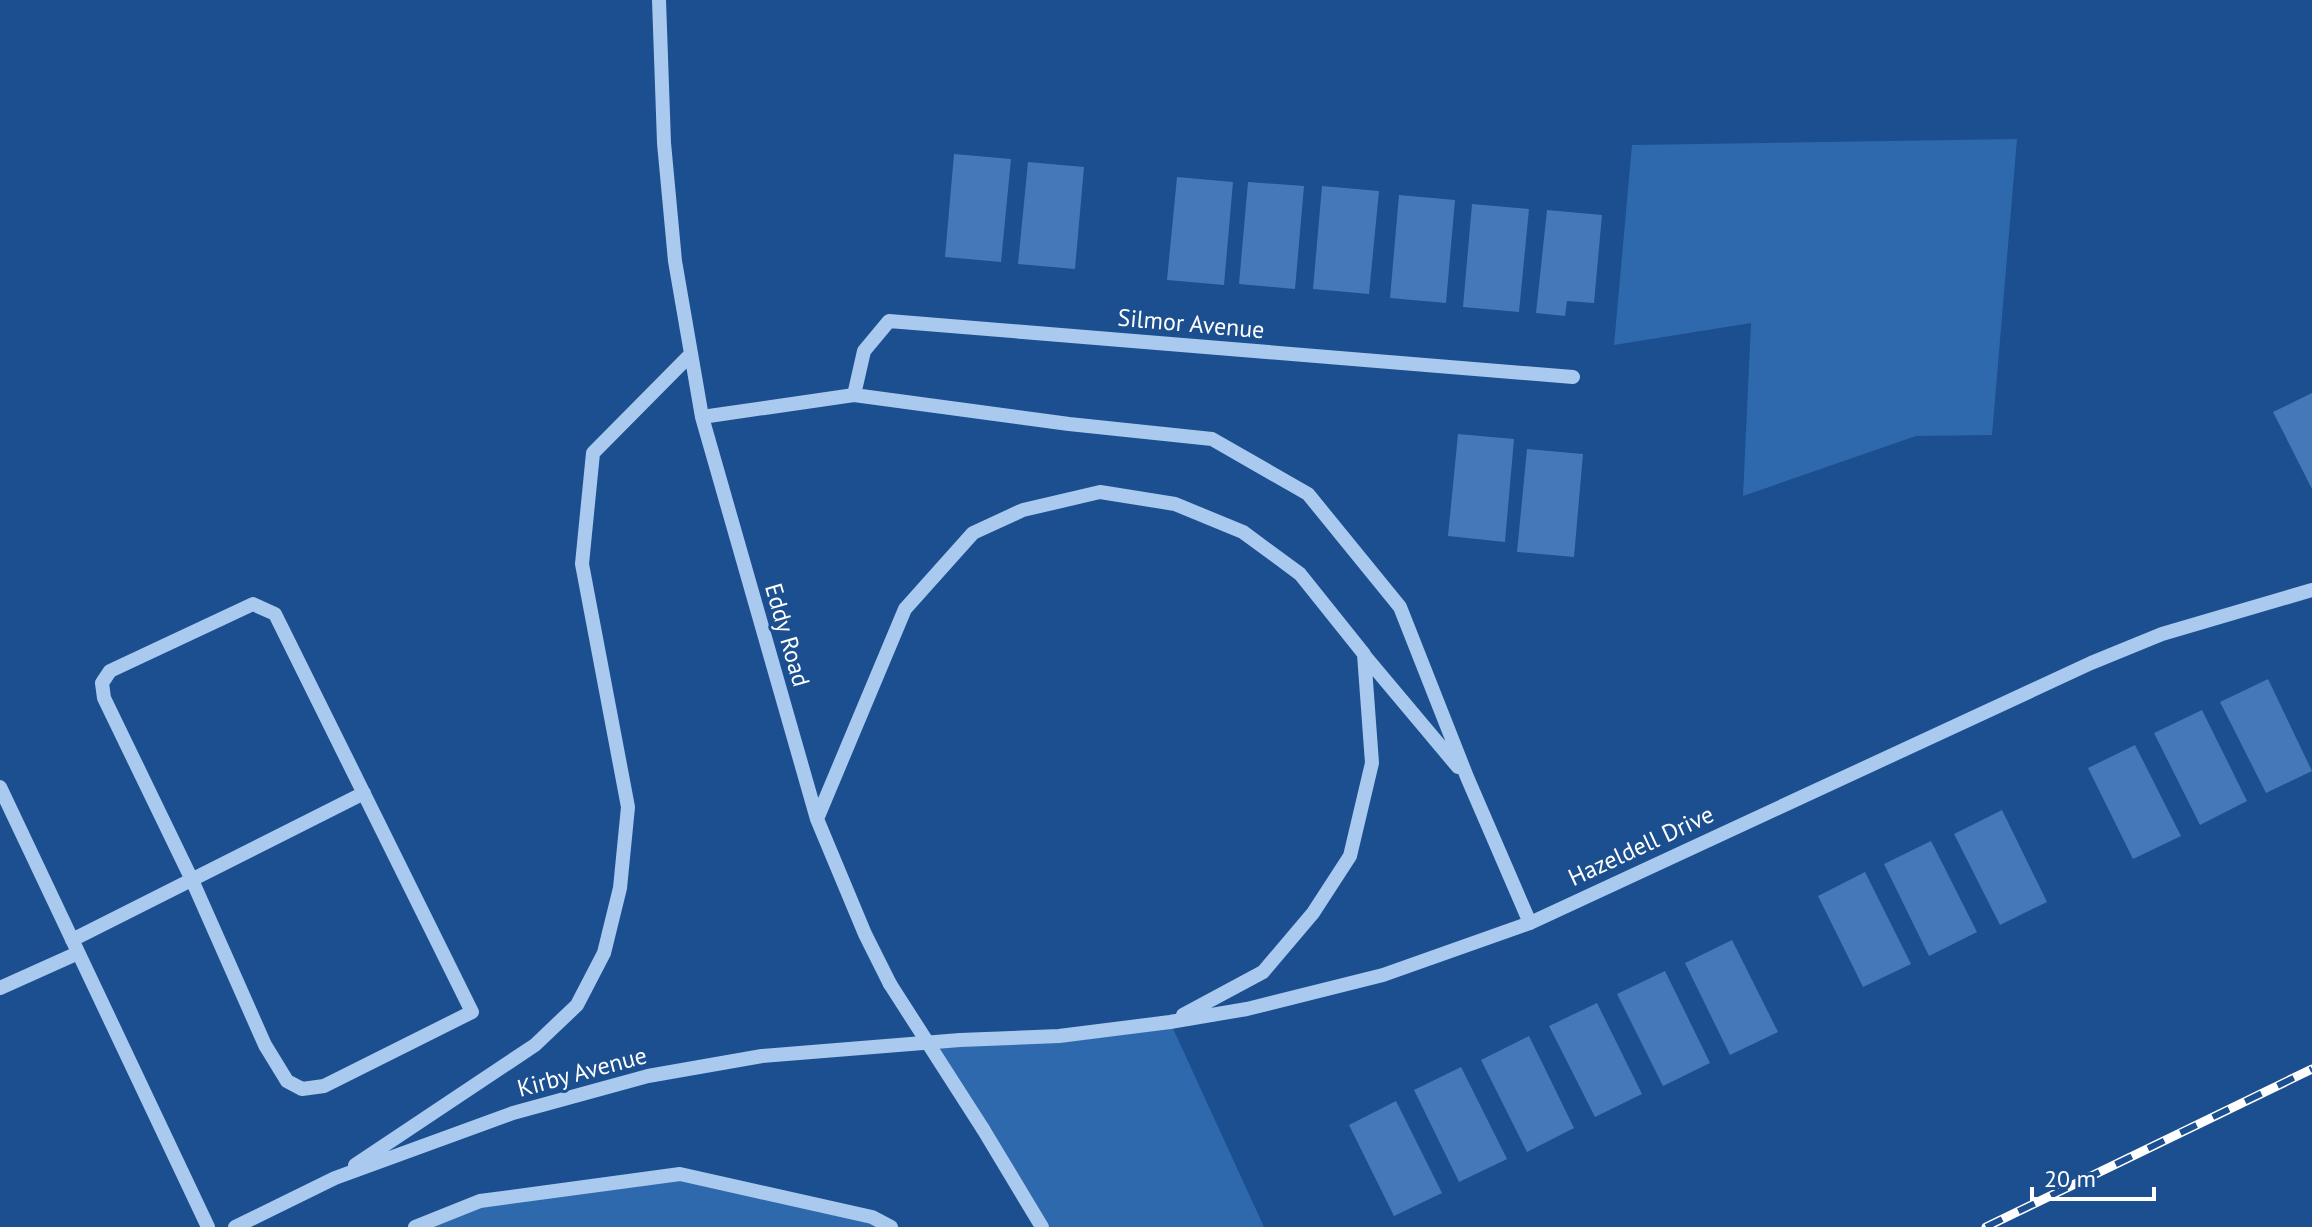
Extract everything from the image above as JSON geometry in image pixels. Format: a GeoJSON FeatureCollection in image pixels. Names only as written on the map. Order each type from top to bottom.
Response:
{"type":"FeatureCollection","features":[{"type":"Feature","properties":{"kind":"street","name":"Eddy Road"},"geometry":{"type":"LineString","coordinates":[[659,0],[664,143],[675,261],[702,417],[817,819],[865,934],[890,984],[1042,1227]]}},
{"type":"Feature","properties":{"kind":"street","name":"Silmor Avenue"},"geometry":{"type":"LineString","coordinates":[[854,395],[864,351],[889,321],[1573,377]]}},
{"type":"Feature","properties":{"kind":"street"},"geometry":{"type":"LineString","coordinates":[[335,1178],[535,1045],[577,1005],[604,953],[620,888],[628,807],[582,564],[593,453],[691,354]]}},
{"type":"Feature","properties":{"kind":"street"},"geometry":{"type":"LineString","coordinates":[[702,417],[854,395],[1069,424],[1212,439],[1308,494],[1400,607],[1467,777],[1530,923]]}},
{"type":"Feature","properties":{"kind":"street"},"geometry":{"type":"LineString","coordinates":[[817,819],[905,609],[973,533],[1023,510],[1100,492],[1175,504],[1243,532],[1300,574],[1467,777]]}},
{"type":"Feature","properties":{"kind":"street","name":"Hazeldell Drive"},"geometry":{"type":"LineString","coordinates":[[960,1040],[1059,1036],[1170,1022],[1247,1009],[1383,975],[1530,923],[2091,663],[2162,634],[2312,590]]}},
{"type":"Feature","properties":{"kind":"street"},"geometry":{"type":"LineString","coordinates":[[253,604],[275,614],[472,1012],[324,1086],[302,1089],[287,1081],[265,1045],[192,880],[104,698],[102,683],[110,671],[253,604]]}},
{"type":"Feature","properties":{"kind":"street"},"geometry":{"type":"LineString","coordinates":[[1170,1022],[1263,972],[1313,913],[1350,856],[1372,763],[1364,654]]}},
{"type":"Feature","properties":{"kind":"street"},"geometry":{"type":"LineString","coordinates":[[0,787],[208,1227]]}},
{"type":"Feature","properties":{"kind":"street"},"geometry":{"type":"LineString","coordinates":[[0,988],[192,880],[364,793]]}},
{"type":"Feature","properties":{"kind":"street","name":"Kirby Avenue"},"geometry":{"type":"LineString","coordinates":[[235,1227],[335,1178],[513,1113],[648,1076],[762,1056],[960,1040]]}},
{"type":"Feature","properties":{"kind":"street"},"geometry":{"type":"LineString","coordinates":[[415,1227],[480,1201],[680,1174],[872,1217],[891,1227]]}},
{"type":"Feature","properties":{"kind":"shaded area"},"geometry":{"type":"Polygon","coordinates":[[[2017,139],[1992,435],[1916,436],[1743,496],[1751,323],[1614,345],[1632,145],[2017,139]]]}},
{"type":"Feature","properties":{"kind":"shaded area"},"geometry":{"type":"Polygon","coordinates":[[[1170,1022],[1264,1227],[1042,1227],[929,1043],[1170,1022]]]}},
{"type":"Feature","properties":{"kind":"shaded area"},"geometry":{"type":"Polygon","coordinates":[[[680,1174],[891,1227],[415,1227],[480,1201],[680,1174]]]}},
{"type":"Feature","properties":{"kind":"building"},"geometry":{"type":"Polygon","coordinates":[[[954,154],[1011,159],[1001,262],[945,257],[954,154]]]}},
{"type":"Feature","properties":{"kind":"building"},"geometry":{"type":"Polygon","coordinates":[[[1028,162],[1084,167],[1075,269],[1018,264],[1028,162]]]}},
{"type":"Feature","properties":{"kind":"building"},"geometry":{"type":"Polygon","coordinates":[[[1177,177],[1233,182],[1224,285],[1167,280],[1177,177]]]}},
{"type":"Feature","properties":{"kind":"building"},"geometry":{"type":"Polygon","coordinates":[[[1248,182],[1304,186],[1295,289],[1239,284],[1248,182]]]}},
{"type":"Feature","properties":{"kind":"building"},"geometry":{"type":"Polygon","coordinates":[[[1322,186],[1379,191],[1369,294],[1313,289],[1322,186]]]}},
{"type":"Feature","properties":{"kind":"building"},"geometry":{"type":"Polygon","coordinates":[[[1399,195],[1455,200],[1446,303],[1390,298],[1399,195]]]}},
{"type":"Feature","properties":{"kind":"building"},"geometry":{"type":"Polygon","coordinates":[[[1472,204],[1529,209],[1519,312],[1463,307],[1472,204]]]}},
{"type":"Feature","properties":{"kind":"building"},"geometry":{"type":"Polygon","coordinates":[[[1547,210],[1602,215],[1594,303],[1567,301],[1565,316],[1536,313],[1547,210]]]}},
{"type":"Feature","properties":{"kind":"building"},"geometry":{"type":"Polygon","coordinates":[[[2312,393],[2312,489],[2273,412],[2312,393]]]}},
{"type":"Feature","properties":{"kind":"building"},"geometry":{"type":"Polygon","coordinates":[[[1458,434],[1514,439],[1505,542],[1448,536],[1458,434]]]}},
{"type":"Feature","properties":{"kind":"building"},"geometry":{"type":"Polygon","coordinates":[[[1527,449],[1583,454],[1574,557],[1517,552],[1527,449]]]}},
{"type":"Feature","properties":{"kind":"building"},"geometry":{"type":"Polygon","coordinates":[[[2268,679],[2312,771],[2266,793],[2220,702],[2268,679]]]}},
{"type":"Feature","properties":{"kind":"building"},"geometry":{"type":"Polygon","coordinates":[[[2202,710],[2247,801],[2200,825],[2154,733],[2202,710]]]}},
{"type":"Feature","properties":{"kind":"building"},"geometry":{"type":"Polygon","coordinates":[[[2135,745],[2181,836],[2133,859],[2088,768],[2135,745]]]}},
{"type":"Feature","properties":{"kind":"building"},"geometry":{"type":"Polygon","coordinates":[[[2002,810],[2047,902],[2000,925],[1954,834],[2002,810]]]}},
{"type":"Feature","properties":{"kind":"building"},"geometry":{"type":"Polygon","coordinates":[[[1931,841],[1977,932],[1929,956],[1884,864],[1931,841]]]}},
{"type":"Feature","properties":{"kind":"building"},"geometry":{"type":"Polygon","coordinates":[[[1865,872],[1911,964],[1863,987],[1818,896],[1865,872]]]}},
{"type":"Feature","properties":{"kind":"building"},"geometry":{"type":"Polygon","coordinates":[[[1732,940],[1778,1032],[1730,1055],[1685,963],[1732,940]]]}},
{"type":"Feature","properties":{"kind":"building"},"geometry":{"type":"Polygon","coordinates":[[[1665,971],[1710,1063],[1663,1086],[1617,994],[1665,971]]]}},
{"type":"Feature","properties":{"kind":"building"},"geometry":{"type":"Polygon","coordinates":[[[1597,1003],[1642,1094],[1595,1117],[1549,1026],[1597,1003]]]}},
{"type":"Feature","properties":{"kind":"building"},"geometry":{"type":"Polygon","coordinates":[[[1529,1036],[1574,1128],[1527,1152],[1481,1060],[1529,1036]]]}},
{"type":"Feature","properties":{"kind":"building"},"geometry":{"type":"Polygon","coordinates":[[[1461,1067],[1507,1159],[1459,1182],[1414,1090],[1461,1067]]]}},
{"type":"Feature","properties":{"kind":"building"},"geometry":{"type":"Polygon","coordinates":[[[1396,1101],[1442,1193],[1394,1216],[1349,1125],[1396,1101]]]}},
{"type":"Feature","properties":{"kind":"railway"},"geometry":{"type":"LineString","coordinates":[[1986,1227],[2312,1069]]}}]}
